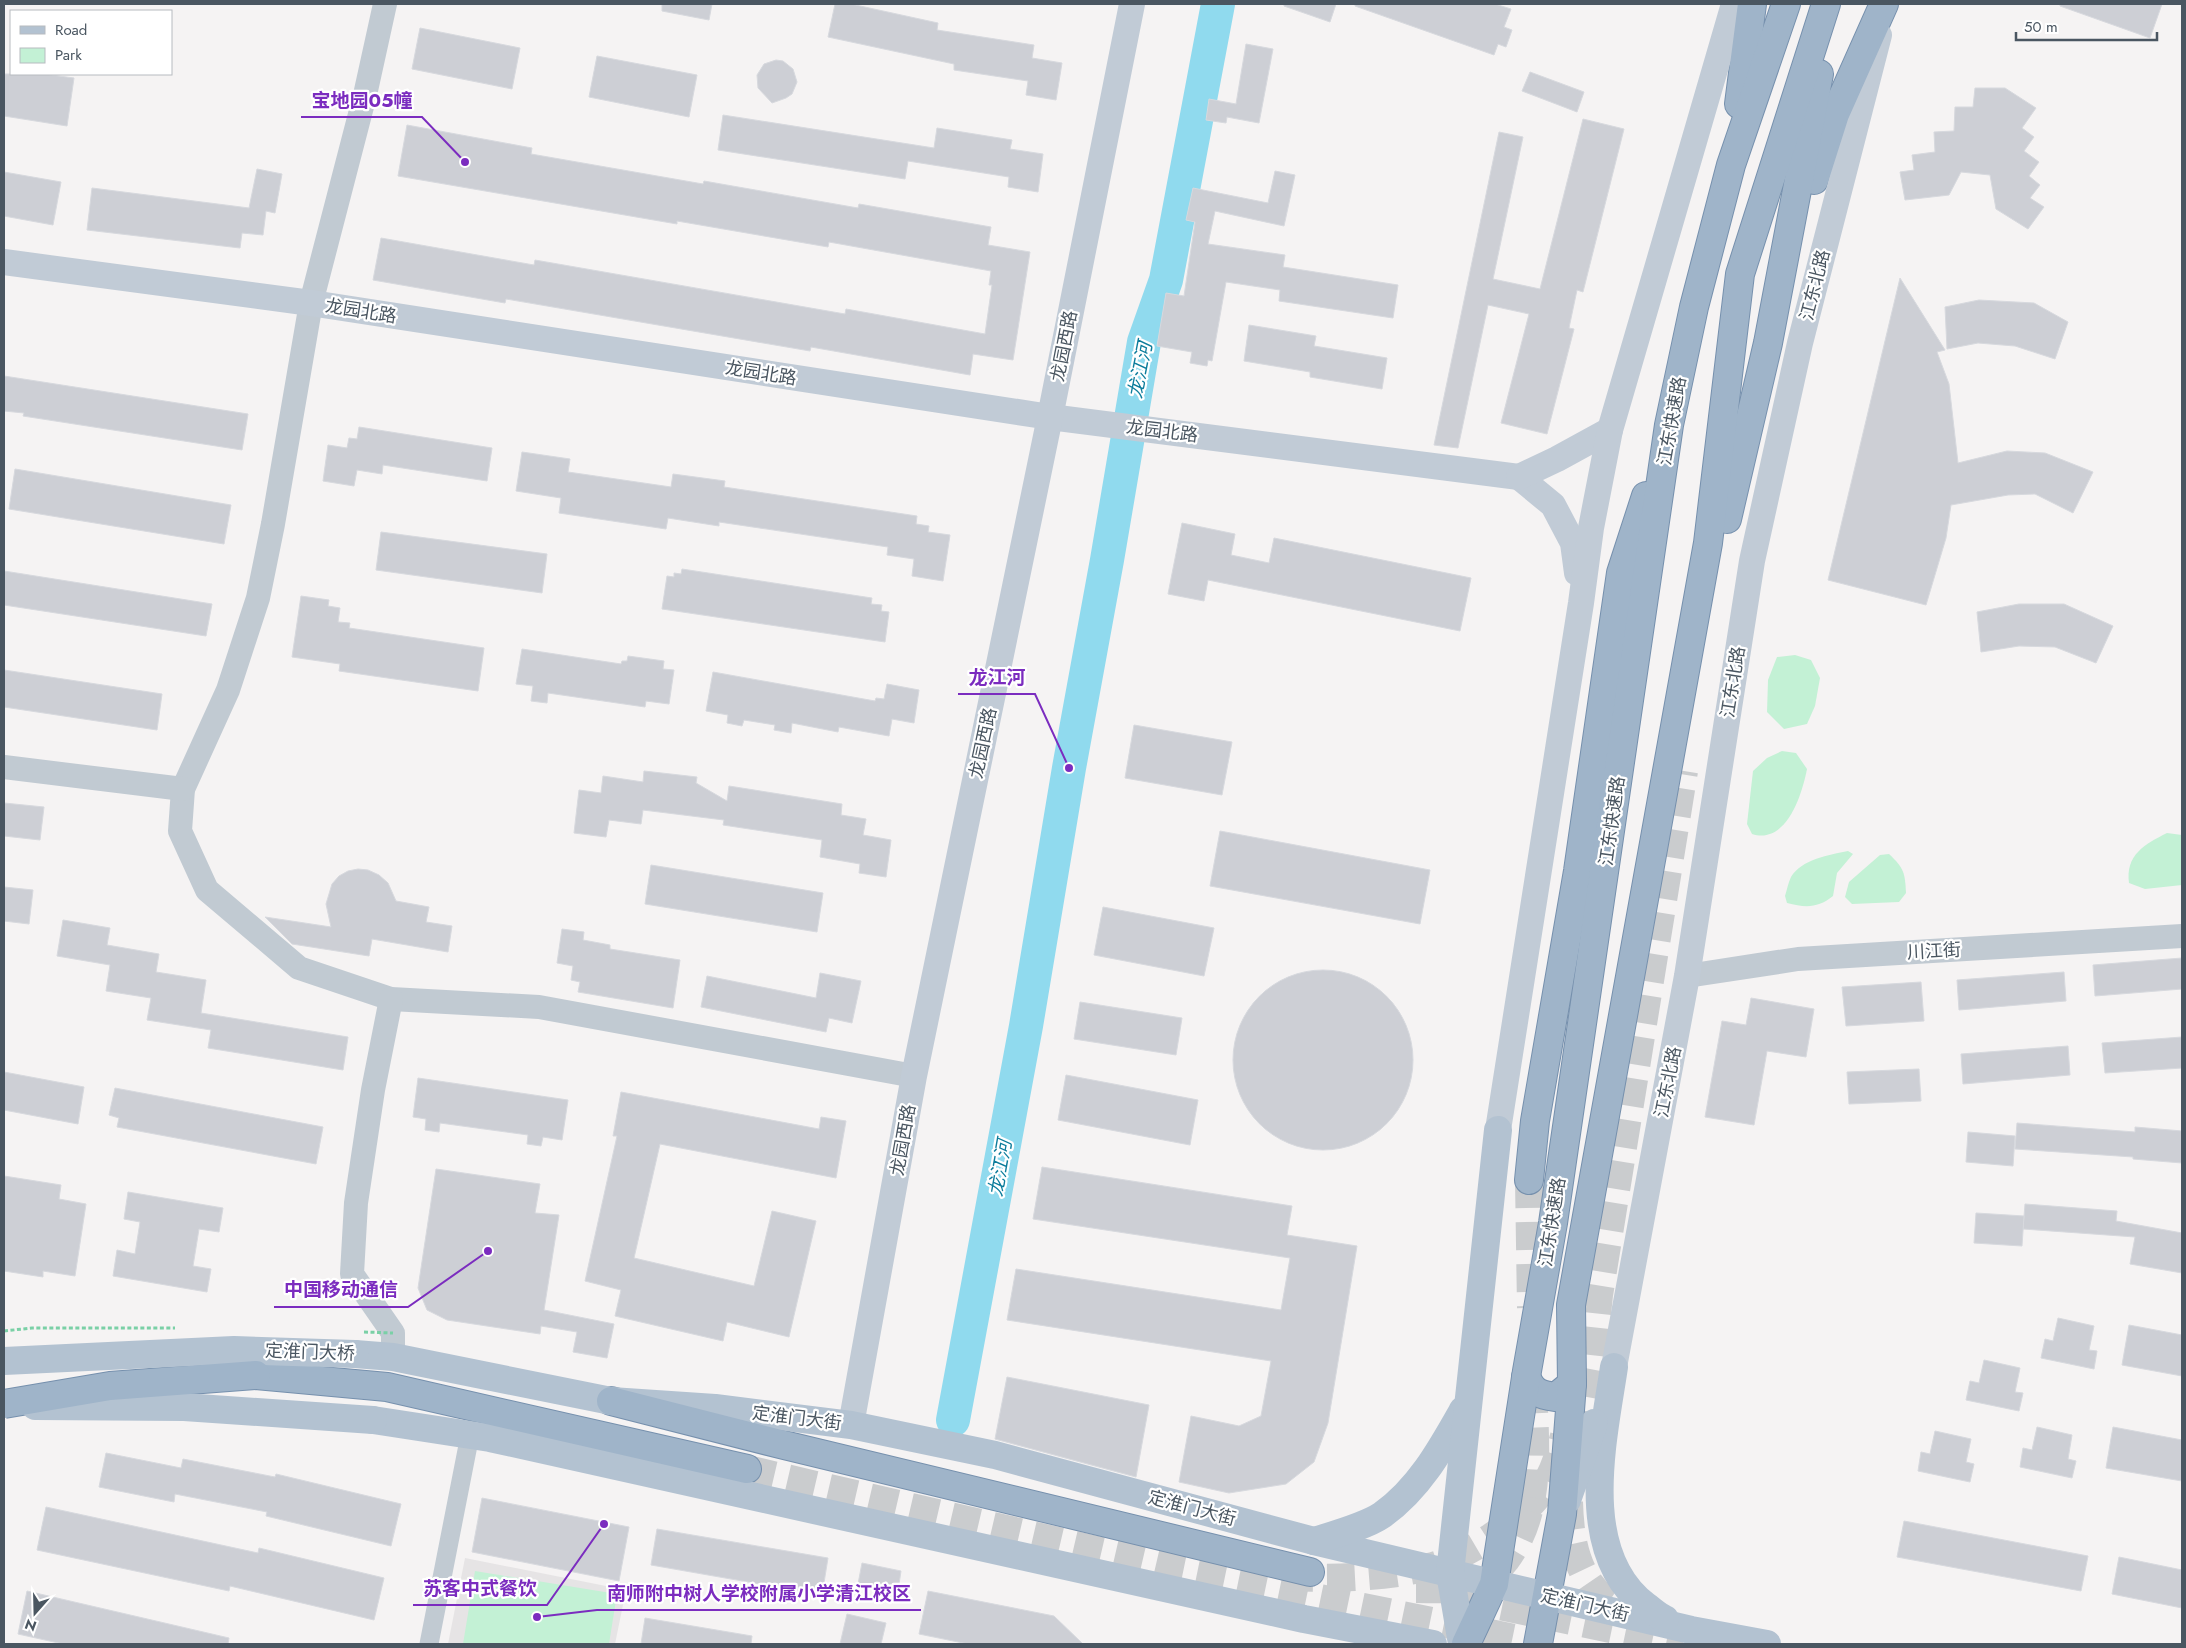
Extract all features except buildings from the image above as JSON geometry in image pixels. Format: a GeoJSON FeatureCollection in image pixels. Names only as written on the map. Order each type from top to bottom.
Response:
{"type":"FeatureCollection","features":[{"type":"Feature","properties":{"kind":"highway"},"geometry":{"type":"LineString","coordinates":[[1731,165],[1752,4]]}},
{"type":"Feature","properties":{"kind":"highway","name":"江东快速路"},"geometry":{"type":"LineString","coordinates":[[1464,1644],[1494,1584],[1554,1213],[1669,426],[1694,307],[1731,165],[1786,4]]}},
{"type":"Feature","properties":{"kind":"highway","name":"江东快速路"},"geometry":{"type":"LineString","coordinates":[[1538,1644],[1562,1514],[1572,1384],[1571,1305],[1708,543],[1740,274],[1826,4]]}},
{"type":"Feature","properties":{"kind":"highway"},"geometry":{"type":"LineString","coordinates":[[1768,343],[1833,4]]}},
{"type":"Feature","properties":{"kind":"highway"},"geometry":{"type":"LineString","coordinates":[[1684,772],[1730,504],[1768,343],[1805,208],[1836,114],[1886,4]]}},
{"type":"Feature","properties":{"kind":"highway"},"geometry":{"type":"LineString","coordinates":[[1529,1180],[1536,1121],[1578,871],[1621,573],[1669,426]]}},
{"type":"Feature","properties":{"kind":"highway"},"geometry":{"type":"LineString","coordinates":[[4,1405],[110,1386],[256,1375],[387,1387],[747,1468]]}},
{"type":"Feature","properties":{"kind":"highway"},"geometry":{"type":"LineString","coordinates":[[1526,1378],[1530,1387],[1538,1394],[1556,1397],[1572,1384]]}},
{"type":"Feature","properties":{"kind":"highway"},"geometry":{"type":"LineString","coordinates":[[611,1400],[784,1445],[1310,1572]]}},
{"type":"Feature","properties":{"kind":"main road","name":"龙园西路"},"geometry":{"type":"LineString","coordinates":[[851,1425],[914,1076],[1050,417],[1132,4]]}},
{"type":"Feature","properties":{"kind":"main road"},"geometry":{"type":"LineString","coordinates":[[4,1405],[184,1406],[373,1420],[470,1435],[1304,1619],[1433,1644],[1450,1573],[1498,1130],[1581,603],[1591,528],[1610,430],[1734,4]]}},
{"type":"Feature","properties":{"kind":"main road","name":"江东北路"},"geometry":{"type":"LineString","coordinates":[[1614,1367],[1687,976],[1752,561],[1800,343],[1886,4]]}},
{"type":"Feature","properties":{"kind":"main road","name":"龙园北路"},"geometry":{"type":"LineString","coordinates":[[4,262],[311,304],[1050,417],[1519,477]]}},
{"type":"Feature","properties":{"kind":"main road"},"geometry":{"type":"LineString","coordinates":[[1581,603],[1573,543],[1553,506],[1519,477],[1610,430]]}},
{"type":"Feature","properties":{"kind":"main road","name":"定淮门大桥"},"geometry":{"type":"LineString","coordinates":[[4,1361],[114,1354],[234,1350],[355,1354],[393,1358],[611,1400]]}},
{"type":"Feature","properties":{"kind":"main road"},"geometry":{"type":"LineString","coordinates":[[1562,1514],[1614,1367]]}},
{"type":"Feature","properties":{"kind":"main road"},"geometry":{"type":"LineString","coordinates":[[1614,1367],[1602,1451],[1600,1507],[1604,1540],[1619,1577],[1636,1598],[1661,1617],[1691,1630]]}},
{"type":"Feature","properties":{"kind":"main road","name":"定淮门大街"},"geometry":{"type":"LineString","coordinates":[[611,1400],[715,1408],[851,1425],[995,1455],[1314,1541],[1691,1630],[1767,1644]]}},
{"type":"Feature","properties":{"kind":"main road"},"geometry":{"type":"LineString","coordinates":[[1314,1541],[1381,1516],[1412,1488],[1435,1460],[1469,1400]]}},
{"type":"Feature","properties":{"kind":"main road"},"geometry":{"type":"LineString","coordinates":[[1450,1573],[1464,1644]]}},
{"type":"Feature","properties":{"kind":"main road"},"geometry":{"type":"LineString","coordinates":[[1304,1619],[1334,1644]]}},
{"type":"Feature","properties":{"kind":"street"},"geometry":{"type":"LineString","coordinates":[[384,4],[365,95],[311,304],[273,524],[258,598],[228,690],[183,789],[180,831],[207,890],[299,968],[391,999],[539,1007],[914,1076]]}},
{"type":"Feature","properties":{"kind":"street"},"geometry":{"type":"LineString","coordinates":[[4,768],[183,789]]}},
{"type":"Feature","properties":{"kind":"street","name":"川江街"},"geometry":{"type":"LineString","coordinates":[[1687,976],[1798,959],[2182,936]]}},
{"type":"Feature","properties":{"kind":"street"},"geometry":{"type":"LineString","coordinates":[[391,999],[373,1090],[356,1203],[352,1274],[394,1333],[393,1358]]}},
{"type":"Feature","properties":{"kind":"street"},"geometry":{"type":"LineString","coordinates":[[429,1644],[470,1435]]}},
{"type":"Feature","properties":{"kind":"shaded area"},"geometry":{"type":"Polygon","coordinates":[[[465,1558],[626,1590],[615,1644],[448,1644],[465,1558]]]}},
{"type":"Feature","properties":{"kind":"green space"},"geometry":{"type":"Polygon","coordinates":[[[1795,655],[1811,660],[1820,678],[1815,706],[1807,724],[1784,729],[1767,712],[1768,680],[1777,657],[1795,655]]]}},
{"type":"Feature","properties":{"kind":"green space"},"geometry":{"type":"Polygon","coordinates":[[[1782,751],[1796,753],[1807,769],[1801,792],[1783,825],[1774,832],[1764,835],[1752,834],[1747,824],[1753,771],[1767,758],[1782,751]]]}},
{"type":"Feature","properties":{"kind":"green space"},"geometry":{"type":"Polygon","coordinates":[[[2167,833],[2182,835],[2182,885],[2145,889],[2129,883],[2130,865],[2133,858],[2144,846],[2167,833]]]}},
{"type":"Feature","properties":{"kind":"green space"},"geometry":{"type":"Polygon","coordinates":[[[1848,851],[1853,854],[1837,873],[1833,896],[1822,903],[1812,906],[1787,903],[1785,896],[1790,879],[1796,871],[1816,859],[1848,851]]]}},
{"type":"Feature","properties":{"kind":"green space"},"geometry":{"type":"Polygon","coordinates":[[[1889,854],[1903,871],[1906,893],[1899,902],[1852,904],[1845,897],[1849,882],[1880,855],[1889,854]]]}},
{"type":"Feature","properties":{"kind":"green space"},"geometry":{"type":"Polygon","coordinates":[[[475,1571],[617,1594],[609,1644],[463,1644],[475,1571]]]}},
{"type":"Feature","properties":{"kind":"waterway","name":"龙江河"},"geometry":{"type":"LineString","coordinates":[[953,1420],[1026,1026],[1144,342],[1166,280],[1218,4]]}},
{"type":"Feature","properties":{"kind":"tunnel"},"geometry":{"type":"LineString","coordinates":[[1578,1438],[1592,1362],[1599,1295],[1684,771]]}},
{"type":"Feature","properties":{"kind":"tunnel"},"geometry":{"type":"LineString","coordinates":[[1529,1180],[1531,1308]]}},
{"type":"Feature","properties":{"kind":"tunnel"},"geometry":{"type":"LineString","coordinates":[[1416,1589],[1454,1589],[1481,1582],[1500,1567],[1518,1540],[1527,1518],[1535,1473],[1533,1379]]}},
{"type":"Feature","properties":{"kind":"tunnel"},"geometry":{"type":"LineString","coordinates":[[1285,1577],[1339,1578],[1375,1576],[1429,1567],[1458,1556],[1506,1526],[1532,1503],[1549,1479],[1564,1436]]}},
{"type":"Feature","properties":{"kind":"tunnel"},"geometry":{"type":"LineString","coordinates":[[747,1469],[1179,1569],[1543,1644]]}},
{"type":"Feature","properties":{"kind":"tunnel"},"geometry":{"type":"LineString","coordinates":[[1569,1502],[1573,1543],[1581,1568],[1596,1591],[1612,1604],[1633,1615]]}},
{"type":"Feature","properties":{"kind":"tunnel"},"geometry":{"type":"LineString","coordinates":[[1461,1598],[1683,1644]]}},
{"type":"Feature","properties":{"kind":"place","name":"宝地园05幢"},"geometry":{"type":"Point","coordinates":[465,162]}},
{"type":"Feature","properties":{"kind":"place","name":"龙江河"},"geometry":{"type":"Point","coordinates":[1069,768]}},
{"type":"Feature","properties":{"kind":"place","name":"中国移动通信"},"geometry":{"type":"Point","coordinates":[488,1251]}},
{"type":"Feature","properties":{"kind":"place","name":"苏客中式餐饮"},"geometry":{"type":"Point","coordinates":[604,1524]}},
{"type":"Feature","properties":{"kind":"place","name":"南师附中树人学校附属小学清江校区"},"geometry":{"type":"Point","coordinates":[537,1617]}}]}
